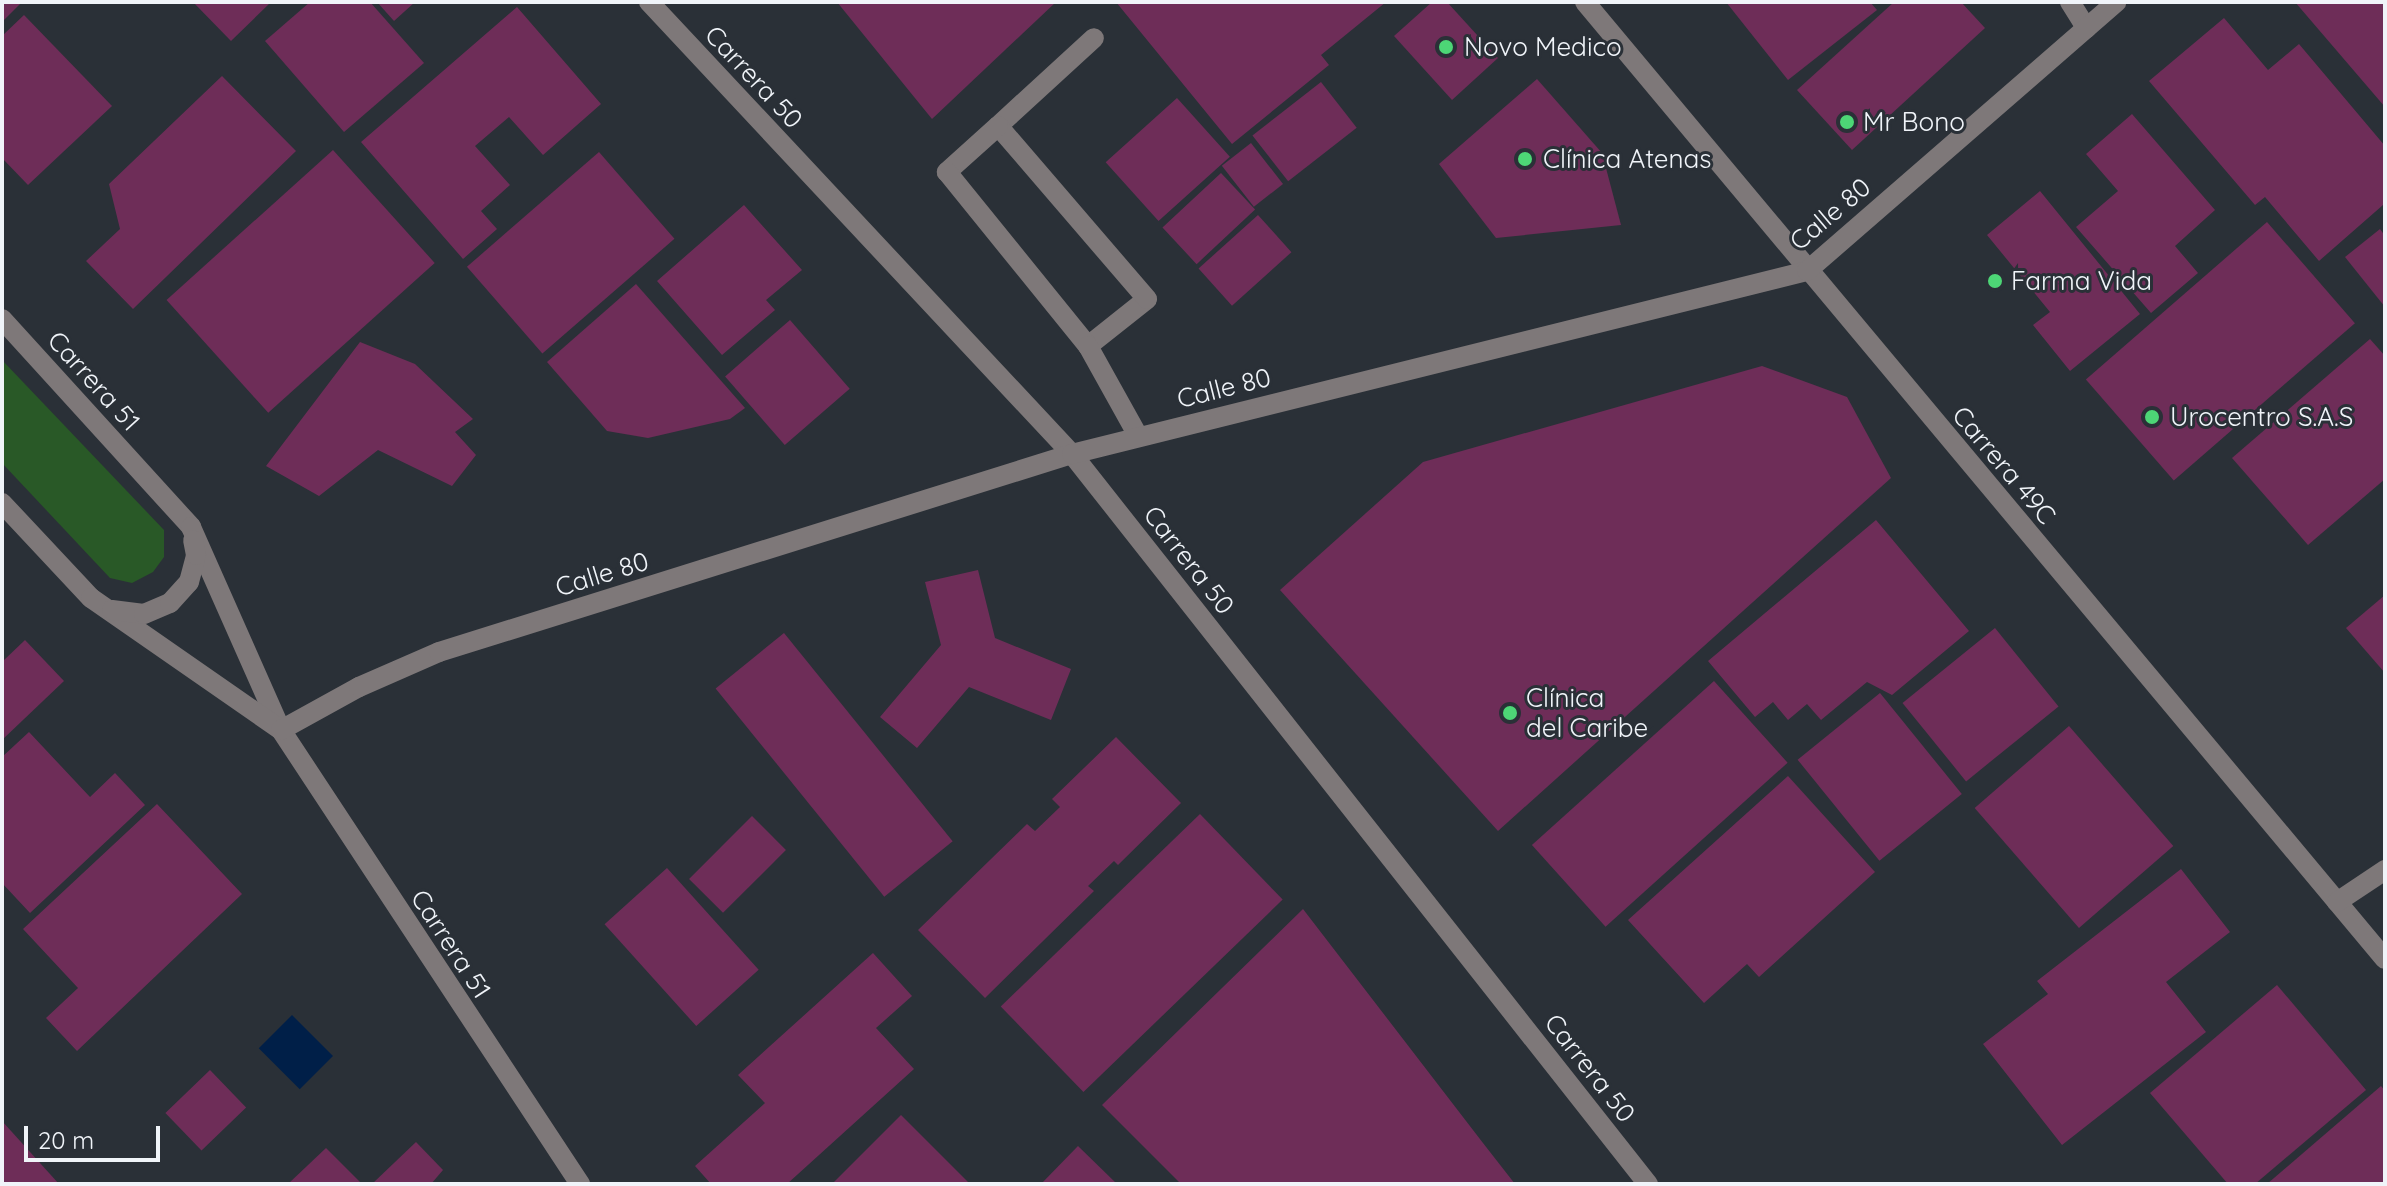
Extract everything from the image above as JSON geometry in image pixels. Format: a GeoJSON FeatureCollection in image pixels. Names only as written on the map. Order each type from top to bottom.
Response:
{"type":"FeatureCollection","features":[{"type":"Feature","properties":{"kind":"street","name":"Carrera 50"},"geometry":{"type":"LineString","coordinates":[[649,2],[1072,454],[1648,1184]]}},
{"type":"Feature","properties":{"kind":"street","name":"Carrera 49C"},"geometry":{"type":"LineString","coordinates":[[1585,2],[2385,959]]}},
{"type":"Feature","properties":{"kind":"street"},"geometry":{"type":"LineString","coordinates":[[2070,2],[2086,28]]}},
{"type":"Feature","properties":{"kind":"street","name":"Calle 80"},"geometry":{"type":"LineString","coordinates":[[281,730],[359,687],[439,652],[1072,454],[1807,271],[2116,2]]}},
{"type":"Feature","properties":{"kind":"street"},"geometry":{"type":"LineString","coordinates":[[1094,38],[947,172],[1088,346],[1138,436]]}},
{"type":"Feature","properties":{"kind":"street"},"geometry":{"type":"LineString","coordinates":[[998,126],[1147,299],[1088,346]]}},
{"type":"Feature","properties":{"kind":"street","name":"Carrera 51"},"geometry":{"type":"LineString","coordinates":[[2,319],[191,527],[281,730],[562,1162],[580,1184]]}},
{"type":"Feature","properties":{"kind":"street","name":"Carrera 51"},"geometry":{"type":"LineString","coordinates":[[2,503],[91,598],[281,730]]}},
{"type":"Feature","properties":{"kind":"street"},"geometry":{"type":"LineString","coordinates":[[91,598],[116,612],[144,614],[170,603],[189,582],[196,555],[191,527]]}},
{"type":"Feature","properties":{"kind":"street"},"geometry":{"type":"LineString","coordinates":[[2337,902],[2385,870]]}},
{"type":"Feature","properties":{"kind":"street"},"geometry":{"type":"LineString","coordinates":[[562,1162],[566,1184]]}},
{"type":"Feature","properties":{"kind":"green space"},"geometry":{"type":"Polygon","coordinates":[[[2,360],[164,530],[164,557],[153,572],[132,583],[110,578],[2,463],[2,360]]]}},
{"type":"Feature","properties":{"kind":"water"},"geometry":{"type":"Polygon","coordinates":[[[292,1015],[333,1056],[300,1089],[259,1048],[292,1015]]]}},
{"type":"Feature","properties":{"kind":"building"},"geometry":{"type":"Polygon","coordinates":[[[2,2],[22,2],[4,20],[2,2]]]}},
{"type":"Feature","properties":{"kind":"building"},"geometry":{"type":"Polygon","coordinates":[[[193,2],[271,2],[231,41],[193,2]]]}},
{"type":"Feature","properties":{"kind":"building"},"geometry":{"type":"Polygon","coordinates":[[[310,2],[370,2],[424,63],[344,132],[265,41],[310,2]]]}},
{"type":"Feature","properties":{"kind":"building"},"geometry":{"type":"Polygon","coordinates":[[[377,2],[415,2],[394,21],[377,2]]]}},
{"type":"Feature","properties":{"kind":"building"},"geometry":{"type":"Polygon","coordinates":[[[837,2],[1056,2],[932,119],[837,2]]]}},
{"type":"Feature","properties":{"kind":"building"},"geometry":{"type":"Polygon","coordinates":[[[1116,2],[1386,2],[1321,55],[1329,65],[1232,144],[1116,2]]]}},
{"type":"Feature","properties":{"kind":"building","name":"Novo Medico"},"geometry":{"type":"Polygon","coordinates":[[[1432,2],[1447,2],[1498,58],[1452,100],[1394,36],[1432,2]]]}},
{"type":"Feature","properties":{"kind":"building"},"geometry":{"type":"Polygon","coordinates":[[[1726,2],[1870,2],[1877,10],[1788,80],[1726,2]]]}},
{"type":"Feature","properties":{"kind":"building"},"geometry":{"type":"Polygon","coordinates":[[[1894,2],[1961,2],[1985,28],[1852,150],[1797,90],[1894,2]]]}},
{"type":"Feature","properties":{"kind":"building"},"geometry":{"type":"Polygon","coordinates":[[[2295,2],[2385,2],[2385,107],[2295,2]]]}},
{"type":"Feature","properties":{"kind":"building"},"geometry":{"type":"Polygon","coordinates":[[[517,7],[601,104],[543,155],[509,117],[475,146],[510,185],[481,211],[497,229],[463,259],[361,142],[517,7]]]}},
{"type":"Feature","properties":{"kind":"building"},"geometry":{"type":"Polygon","coordinates":[[[24,15],[112,106],[28,185],[2,158],[2,36],[24,15]]]}},
{"type":"Feature","properties":{"kind":"building"},"geometry":{"type":"Polygon","coordinates":[[[2224,18],[2268,70],[2299,44],[2385,146],[2385,207],[2383,205],[2319,261],[2265,197],[2255,205],[2149,81],[2224,18]]]}},
{"type":"Feature","properties":{"kind":"building"},"geometry":{"type":"Polygon","coordinates":[[[222,76],[296,151],[133,309],[86,261],[120,229],[109,184],[222,76]]]}},
{"type":"Feature","properties":{"kind":"building","name":"Clínica Atenas"},"geometry":{"type":"Polygon","coordinates":[[[1537,79],[1602,153],[1621,225],[1496,238],[1439,164],[1537,79]]]}},
{"type":"Feature","properties":{"kind":"building"},"geometry":{"type":"Polygon","coordinates":[[[1321,82],[1357,128],[1288,181],[1252,136],[1321,82]]]}},
{"type":"Feature","properties":{"kind":"building"},"geometry":{"type":"Polygon","coordinates":[[[1177,98],[1230,157],[1159,221],[1106,162],[1177,98]]]}},
{"type":"Feature","properties":{"kind":"building"},"geometry":{"type":"Polygon","coordinates":[[[2132,114],[2215,210],[2175,246],[2198,273],[2151,313],[2076,227],[2118,191],[2086,154],[2132,114]]]}},
{"type":"Feature","properties":{"kind":"building"},"geometry":{"type":"Polygon","coordinates":[[[1251,143],[1283,184],[1254,207],[1222,166],[1251,143]]]}},
{"type":"Feature","properties":{"kind":"building"},"geometry":{"type":"Polygon","coordinates":[[[333,150],[435,263],[268,413],[167,300],[333,150]]]}},
{"type":"Feature","properties":{"kind":"building"},"geometry":{"type":"Polygon","coordinates":[[[599,152],[674,239],[542,354],[467,267],[599,152]]]}},
{"type":"Feature","properties":{"kind":"building"},"geometry":{"type":"Polygon","coordinates":[[[1221,173],[1255,210],[1197,264],[1162,228],[1221,173]]]}},
{"type":"Feature","properties":{"kind":"building"},"geometry":{"type":"Polygon","coordinates":[[[2040,191],[2140,314],[2070,371],[2033,325],[2050,312],[1987,235],[2040,191]]]}},
{"type":"Feature","properties":{"kind":"building"},"geometry":{"type":"Polygon","coordinates":[[[744,205],[802,270],[766,300],[775,310],[722,355],[657,281],[744,205]]]}},
{"type":"Feature","properties":{"kind":"building"},"geometry":{"type":"Polygon","coordinates":[[[1258,215],[1291,252],[1232,306],[1199,269],[1258,215]]]}},
{"type":"Feature","properties":{"kind":"building"},"geometry":{"type":"Polygon","coordinates":[[[2267,222],[2355,323],[2174,481],[2086,379],[2267,222]]]}},
{"type":"Feature","properties":{"kind":"building"},"geometry":{"type":"Polygon","coordinates":[[[2380,229],[2385,236],[2385,307],[2345,257],[2380,229]]]}},
{"type":"Feature","properties":{"kind":"building"},"geometry":{"type":"Polygon","coordinates":[[[636,284],[745,408],[730,419],[648,438],[607,431],[547,362],[636,284]]]}},
{"type":"Feature","properties":{"kind":"building"},"geometry":{"type":"Polygon","coordinates":[[[790,320],[850,389],[785,445],[725,376],[790,320]]]}},
{"type":"Feature","properties":{"kind":"building"},"geometry":{"type":"Polygon","coordinates":[[[2370,339],[2385,356],[2385,479],[2308,545],[2232,458],[2370,339]]]}},
{"type":"Feature","properties":{"kind":"building"},"geometry":{"type":"Polygon","coordinates":[[[360,342],[415,364],[473,419],[455,432],[476,455],[452,486],[378,450],[319,496],[266,466],[360,342]]]}},
{"type":"Feature","properties":{"kind":"building","name":"Clínica del Caribe"},"geometry":{"type":"Polygon","coordinates":[[[1762,366],[1847,397],[1891,478],[1498,831],[1280,590],[1423,462],[1762,366]]]}},
{"type":"Feature","properties":{"kind":"building"},"geometry":{"type":"Polygon","coordinates":[[[1876,520],[1969,631],[1892,695],[1867,682],[1821,720],[1807,704],[1788,720],[1773,702],[1755,717],[1708,661],[1876,520]]]}},
{"type":"Feature","properties":{"kind":"building"},"geometry":{"type":"Polygon","coordinates":[[[978,570],[995,638],[1071,669],[1051,720],[969,687],[917,748],[880,717],[941,645],[925,582],[978,570]]]}},
{"type":"Feature","properties":{"kind":"building"},"geometry":{"type":"Polygon","coordinates":[[[2385,595],[2385,673],[2346,628],[2385,595]]]}},
{"type":"Feature","properties":{"kind":"building"},"geometry":{"type":"Polygon","coordinates":[[[1995,628],[2059,706],[1966,781],[1903,703],[1995,628]]]}},
{"type":"Feature","properties":{"kind":"building"},"geometry":{"type":"Polygon","coordinates":[[[784,633],[953,841],[884,897],[716,688],[784,633]]]}},
{"type":"Feature","properties":{"kind":"building"},"geometry":{"type":"Polygon","coordinates":[[[25,640],[64,681],[2,740],[2,662],[25,640]]]}},
{"type":"Feature","properties":{"kind":"building"},"geometry":{"type":"Polygon","coordinates":[[[1714,681],[1788,763],[1606,927],[1532,845],[1714,681]]]}},
{"type":"Feature","properties":{"kind":"building"},"geometry":{"type":"Polygon","coordinates":[[[1880,693],[1962,794],[1879,861],[1798,760],[1880,693]]]}},
{"type":"Feature","properties":{"kind":"building"},"geometry":{"type":"Polygon","coordinates":[[[2069,726],[2173,846],[2079,928],[1975,808],[2069,726]]]}},
{"type":"Feature","properties":{"kind":"building"},"geometry":{"type":"Polygon","coordinates":[[[29,732],[90,797],[115,773],[145,805],[30,913],[2,883],[2,757],[29,732]]]}},
{"type":"Feature","properties":{"kind":"building"},"geometry":{"type":"Polygon","coordinates":[[[1116,737],[1181,803],[1118,865],[1114,861],[1088,886],[1094,891],[985,998],[918,930],[1027,824],[1035,831],[1060,807],[1052,799],[1116,737]]]}},
{"type":"Feature","properties":{"kind":"building"},"geometry":{"type":"Polygon","coordinates":[[[1788,776],[1875,872],[1759,977],[1747,964],[1704,1003],[1628,920],[1788,776]]]}},
{"type":"Feature","properties":{"kind":"building"},"geometry":{"type":"Polygon","coordinates":[[[157,804],[242,894],[77,1051],[46,1018],[78,988],[23,929],[157,804]]]}},
{"type":"Feature","properties":{"kind":"building"},"geometry":{"type":"Polygon","coordinates":[[[1200,814],[1283,900],[1083,1092],[1001,1006],[1200,814]]]}},
{"type":"Feature","properties":{"kind":"building"},"geometry":{"type":"Polygon","coordinates":[[[752,816],[786,850],[723,913],[689,879],[752,816]]]}},
{"type":"Feature","properties":{"kind":"building"},"geometry":{"type":"Polygon","coordinates":[[[667,868],[759,970],[696,1026],[605,924],[667,868]]]}},
{"type":"Feature","properties":{"kind":"building"},"geometry":{"type":"Polygon","coordinates":[[[2181,869],[2230,932],[2166,982],[2206,1032],[2062,1145],[1983,1044],[2048,994],[2037,981],[2181,869]]]}},
{"type":"Feature","properties":{"kind":"building"},"geometry":{"type":"Polygon","coordinates":[[[1303,909],[1515,1184],[1181,1184],[1102,1105],[1303,909]]]}},
{"type":"Feature","properties":{"kind":"building"},"geometry":{"type":"Polygon","coordinates":[[[873,953],[912,996],[876,1028],[914,1069],[787,1184],[711,1184],[695,1166],[765,1103],[738,1075],[873,953]]]}},
{"type":"Feature","properties":{"kind":"building"},"geometry":{"type":"Polygon","coordinates":[[[2277,985],[2366,1090],[2255,1184],[2228,1184],[2150,1093],[2277,985]]]}},
{"type":"Feature","properties":{"kind":"building"},"geometry":{"type":"Polygon","coordinates":[[[210,1070],[246,1107],[202,1150],[165,1113],[210,1070]]]}},
{"type":"Feature","properties":{"kind":"building"},"geometry":{"type":"Polygon","coordinates":[[[2381,1086],[2385,1091],[2385,1184],[2267,1184],[2381,1086]]]}},
{"type":"Feature","properties":{"kind":"building"},"geometry":{"type":"Polygon","coordinates":[[[901,1115],[970,1184],[832,1184],[901,1115]]]}},
{"type":"Feature","properties":{"kind":"building"},"geometry":{"type":"Polygon","coordinates":[[[2,1121],[59,1184],[2,1184],[2,1121]]]}},
{"type":"Feature","properties":{"kind":"building"},"geometry":{"type":"Polygon","coordinates":[[[416,1142],[443,1170],[431,1184],[372,1184],[416,1142]]]}},
{"type":"Feature","properties":{"kind":"building"},"geometry":{"type":"Polygon","coordinates":[[[1078,1146],[1117,1184],[1041,1184],[1078,1146]]]}},
{"type":"Feature","properties":{"kind":"building"},"geometry":{"type":"Polygon","coordinates":[[[326,1148],[362,1184],[288,1184],[326,1148]]]}},
{"type":"Feature","properties":{"kind":"place","name":"Novo Medico"},"geometry":{"type":"Point","coordinates":[1446,47]}},
{"type":"Feature","properties":{"kind":"place","name":"Mr Bono"},"geometry":{"type":"Point","coordinates":[1847,122]}},
{"type":"Feature","properties":{"kind":"place","name":"Clínica Atenas"},"geometry":{"type":"Point","coordinates":[1525,159]}},
{"type":"Feature","properties":{"kind":"place","name":"Farma Vida"},"geometry":{"type":"Point","coordinates":[1995,281]}},
{"type":"Feature","properties":{"kind":"place","name":"Urocentro S.A.S"},"geometry":{"type":"Point","coordinates":[2152,417]}},
{"type":"Feature","properties":{"kind":"place","name":"Clínica del Caribe"},"geometry":{"type":"Point","coordinates":[1510,713]}}]}
